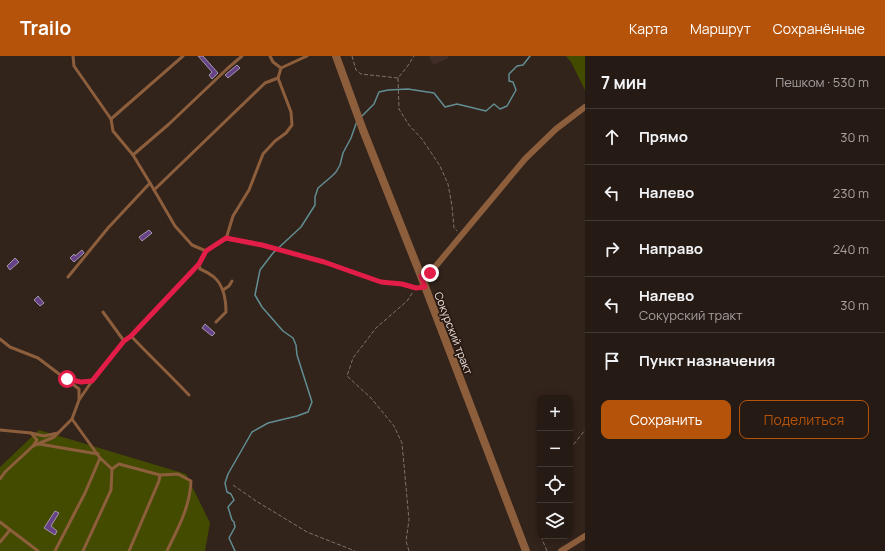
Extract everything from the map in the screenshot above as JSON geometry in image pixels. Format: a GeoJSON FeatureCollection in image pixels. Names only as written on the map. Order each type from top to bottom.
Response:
{"type":"FeatureCollection","features":[{"type":"Feature","properties":{"kind":"street","name":"Сокурский тракт"},"geometry":{"type":"LineString","coordinates":[[336,56],[526,551]]}},
{"type":"Feature","properties":{"kind":"street"},"geometry":{"type":"LineString","coordinates":[[421,276],[430,273],[525,159],[556,129],[585,107]]}},
{"type":"Feature","properties":{"kind":"street"},"geometry":{"type":"LineString","coordinates":[[561,551],[585,536]]}},
{"type":"Feature","properties":{"kind":"lane"},"geometry":{"type":"LineString","coordinates":[[73,56],[74,66],[111,119],[113,131],[133,156],[174,226],[192,245],[206,251]]}},
{"type":"Feature","properties":{"kind":"lane"},"geometry":{"type":"LineString","coordinates":[[111,119],[183,56]]}},
{"type":"Feature","properties":{"kind":"lane"},"geometry":{"type":"LineString","coordinates":[[133,156],[242,56]]}},
{"type":"Feature","properties":{"kind":"lane"},"geometry":{"type":"LineString","coordinates":[[270,56],[273,62],[281,68]]}},
{"type":"Feature","properties":{"kind":"lane"},"geometry":{"type":"LineString","coordinates":[[33,446],[54,437],[72,419],[79,400],[124,341],[131,336],[199,264],[206,251],[226,238],[234,216],[249,190],[263,154],[275,141],[286,133],[292,125],[291,112],[278,78],[281,68],[308,56]]}},
{"type":"Feature","properties":{"kind":"lane"},"geometry":{"type":"LineString","coordinates":[[154,190],[265,83],[278,78]]}},
{"type":"Feature","properties":{"kind":"lane"},"geometry":{"type":"LineString","coordinates":[[68,277],[108,228],[150,184]]}},
{"type":"Feature","properties":{"kind":"lane"},"geometry":{"type":"LineString","coordinates":[[226,238],[262,245],[324,262],[381,282],[402,284],[416,288],[425,287]]}},
{"type":"Feature","properties":{"kind":"lane"},"geometry":{"type":"LineString","coordinates":[[199,264],[200,269],[214,277],[223,290],[226,303],[226,312],[216,322]]}},
{"type":"Feature","properties":{"kind":"lane"},"geometry":{"type":"LineString","coordinates":[[223,290],[229,286],[232,281]]}},
{"type":"Feature","properties":{"kind":"lane"},"geometry":{"type":"LineString","coordinates":[[104,312],[124,341]]}},
{"type":"Feature","properties":{"kind":"lane"},"geometry":{"type":"LineString","coordinates":[[131,336],[189,395]]}},
{"type":"Feature","properties":{"kind":"lane"},"geometry":{"type":"LineString","coordinates":[[0,339],[10,347],[38,358],[67,379],[79,389],[79,400]]}},
{"type":"Feature","properties":{"kind":"lane"},"geometry":{"type":"LineString","coordinates":[[67,379],[81,382],[92,381]]}},
{"type":"Feature","properties":{"kind":"lane"},"geometry":{"type":"LineString","coordinates":[[72,419],[100,458],[112,469]]}},
{"type":"Feature","properties":{"kind":"lane"},"geometry":{"type":"LineString","coordinates":[[0,430],[31,433],[44,436],[58,433]]}},
{"type":"Feature","properties":{"kind":"lane"},"geometry":{"type":"LineString","coordinates":[[0,479],[5,472],[33,446],[37,440],[31,433]]}},
{"type":"Feature","properties":{"kind":"lane"},"geometry":{"type":"LineString","coordinates":[[39,444],[98,454]]}},
{"type":"Feature","properties":{"kind":"lane"},"geometry":{"type":"LineString","coordinates":[[55,551],[85,493],[100,458]]}},
{"type":"Feature","properties":{"kind":"lane"},"geometry":{"type":"LineString","coordinates":[[112,469],[119,464],[160,475],[178,474],[191,481],[191,490],[187,508],[167,551]]}},
{"type":"Feature","properties":{"kind":"lane"},"geometry":{"type":"LineString","coordinates":[[83,551],[111,490],[112,469]]}},
{"type":"Feature","properties":{"kind":"lane"},"geometry":{"type":"LineString","coordinates":[[129,551],[159,481],[160,475]]}},
{"type":"Feature","properties":{"kind":"lane"},"geometry":{"type":"LineString","coordinates":[[0,522],[38,551]]}},
{"type":"Feature","properties":{"kind":"lane"},"geometry":{"type":"LineString","coordinates":[[0,542],[10,530]]}},
{"type":"Feature","properties":{"kind":"path"},"geometry":{"type":"LineString","coordinates":[[352,56],[356,70],[361,74],[398,78]]}},
{"type":"Feature","properties":{"kind":"path"},"geometry":{"type":"LineString","coordinates":[[414,56],[398,78],[399,109],[409,126],[422,139],[440,166],[448,184],[454,228],[462,235]]}},
{"type":"Feature","properties":{"kind":"path"},"geometry":{"type":"LineString","coordinates":[[409,551],[406,541],[409,520],[402,443],[394,426],[370,398],[347,376],[353,358],[376,328],[408,301],[416,288]]}},
{"type":"Feature","properties":{"kind":"path"},"geometry":{"type":"LineString","coordinates":[[573,445],[585,430]]}},
{"type":"Feature","properties":{"kind":"path"},"geometry":{"type":"LineString","coordinates":[[233,485],[307,532],[354,551]]}},
{"type":"Feature","properties":{"kind":"path"},"geometry":{"type":"LineString","coordinates":[[542,539],[547,551]]}},
{"type":"Feature","properties":{"kind":"shaded area"},"geometry":{"type":"Polygon","coordinates":[[[429,56],[448,56],[449,58],[433,65],[429,56]]]}},
{"type":"Feature","properties":{"kind":"green space"},"geometry":{"type":"Polygon","coordinates":[[[566,56],[585,56],[585,90],[571,62],[566,56]]]}},
{"type":"Feature","properties":{"kind":"green space"},"geometry":{"type":"Polygon","coordinates":[[[39,430],[186,474],[210,523],[205,551],[0,551],[0,467],[39,430]]]}},
{"type":"Feature","properties":{"kind":"building"},"geometry":{"type":"Polygon","coordinates":[[[198,56],[203,56],[218,73],[212,79],[209,75],[212,72],[198,56]]]}},
{"type":"Feature","properties":{"kind":"building"},"geometry":{"type":"Polygon","coordinates":[[[237,65],[240,68],[228,78],[225,75],[237,65]]]}},
{"type":"Feature","properties":{"kind":"building"},"geometry":{"type":"Polygon","coordinates":[[[149,230],[152,233],[142,241],[139,237],[149,230]]]}},
{"type":"Feature","properties":{"kind":"building"},"geometry":{"type":"Polygon","coordinates":[[[82,250],[84,253],[74,262],[70,258],[74,254],[75,256],[82,250]]]}},
{"type":"Feature","properties":{"kind":"building"},"geometry":{"type":"Polygon","coordinates":[[[15,258],[19,262],[10,270],[7,266],[15,258]]]}},
{"type":"Feature","properties":{"kind":"building"},"geometry":{"type":"Polygon","coordinates":[[[38,296],[44,303],[40,306],[34,300],[38,296]]]}},
{"type":"Feature","properties":{"kind":"building"},"geometry":{"type":"Polygon","coordinates":[[[205,324],[215,333],[212,336],[202,328],[205,324]]]}},
{"type":"Feature","properties":{"kind":"building"},"geometry":{"type":"Polygon","coordinates":[[[55,511],[59,513],[51,526],[57,531],[55,535],[44,528],[55,511]]]}},
{"type":"Feature","properties":{"kind":"waterway"},"geometry":{"type":"LineString","coordinates":[[361,117],[374,104],[379,92],[388,90],[408,89],[434,93],[445,107],[457,104],[486,111],[494,104],[500,109],[507,106],[516,90],[513,82],[509,81],[509,74],[517,66],[523,65],[530,56]]}},
{"type":"Feature","properties":{"kind":"waterway"},"geometry":{"type":"LineString","coordinates":[[235,551],[229,538],[235,527],[228,507],[234,500],[231,494],[227,492],[225,483],[228,474],[252,432],[268,423],[308,412],[312,402],[293,338],[283,331],[262,307],[255,295],[260,270],[273,253],[301,227],[315,205],[315,197],[318,188],[336,172],[340,165],[343,153],[351,138],[357,121]]}},
{"type":"Feature","properties":{"kind":"route"},"geometry":{"type":"LineString","coordinates":[[67,379],[81,382],[92,381],[124,341],[131,336],[199,264],[206,251],[226,238],[262,245],[324,262],[381,282],[402,284],[416,288],[425,287],[421,276],[430,273]]}}]}
